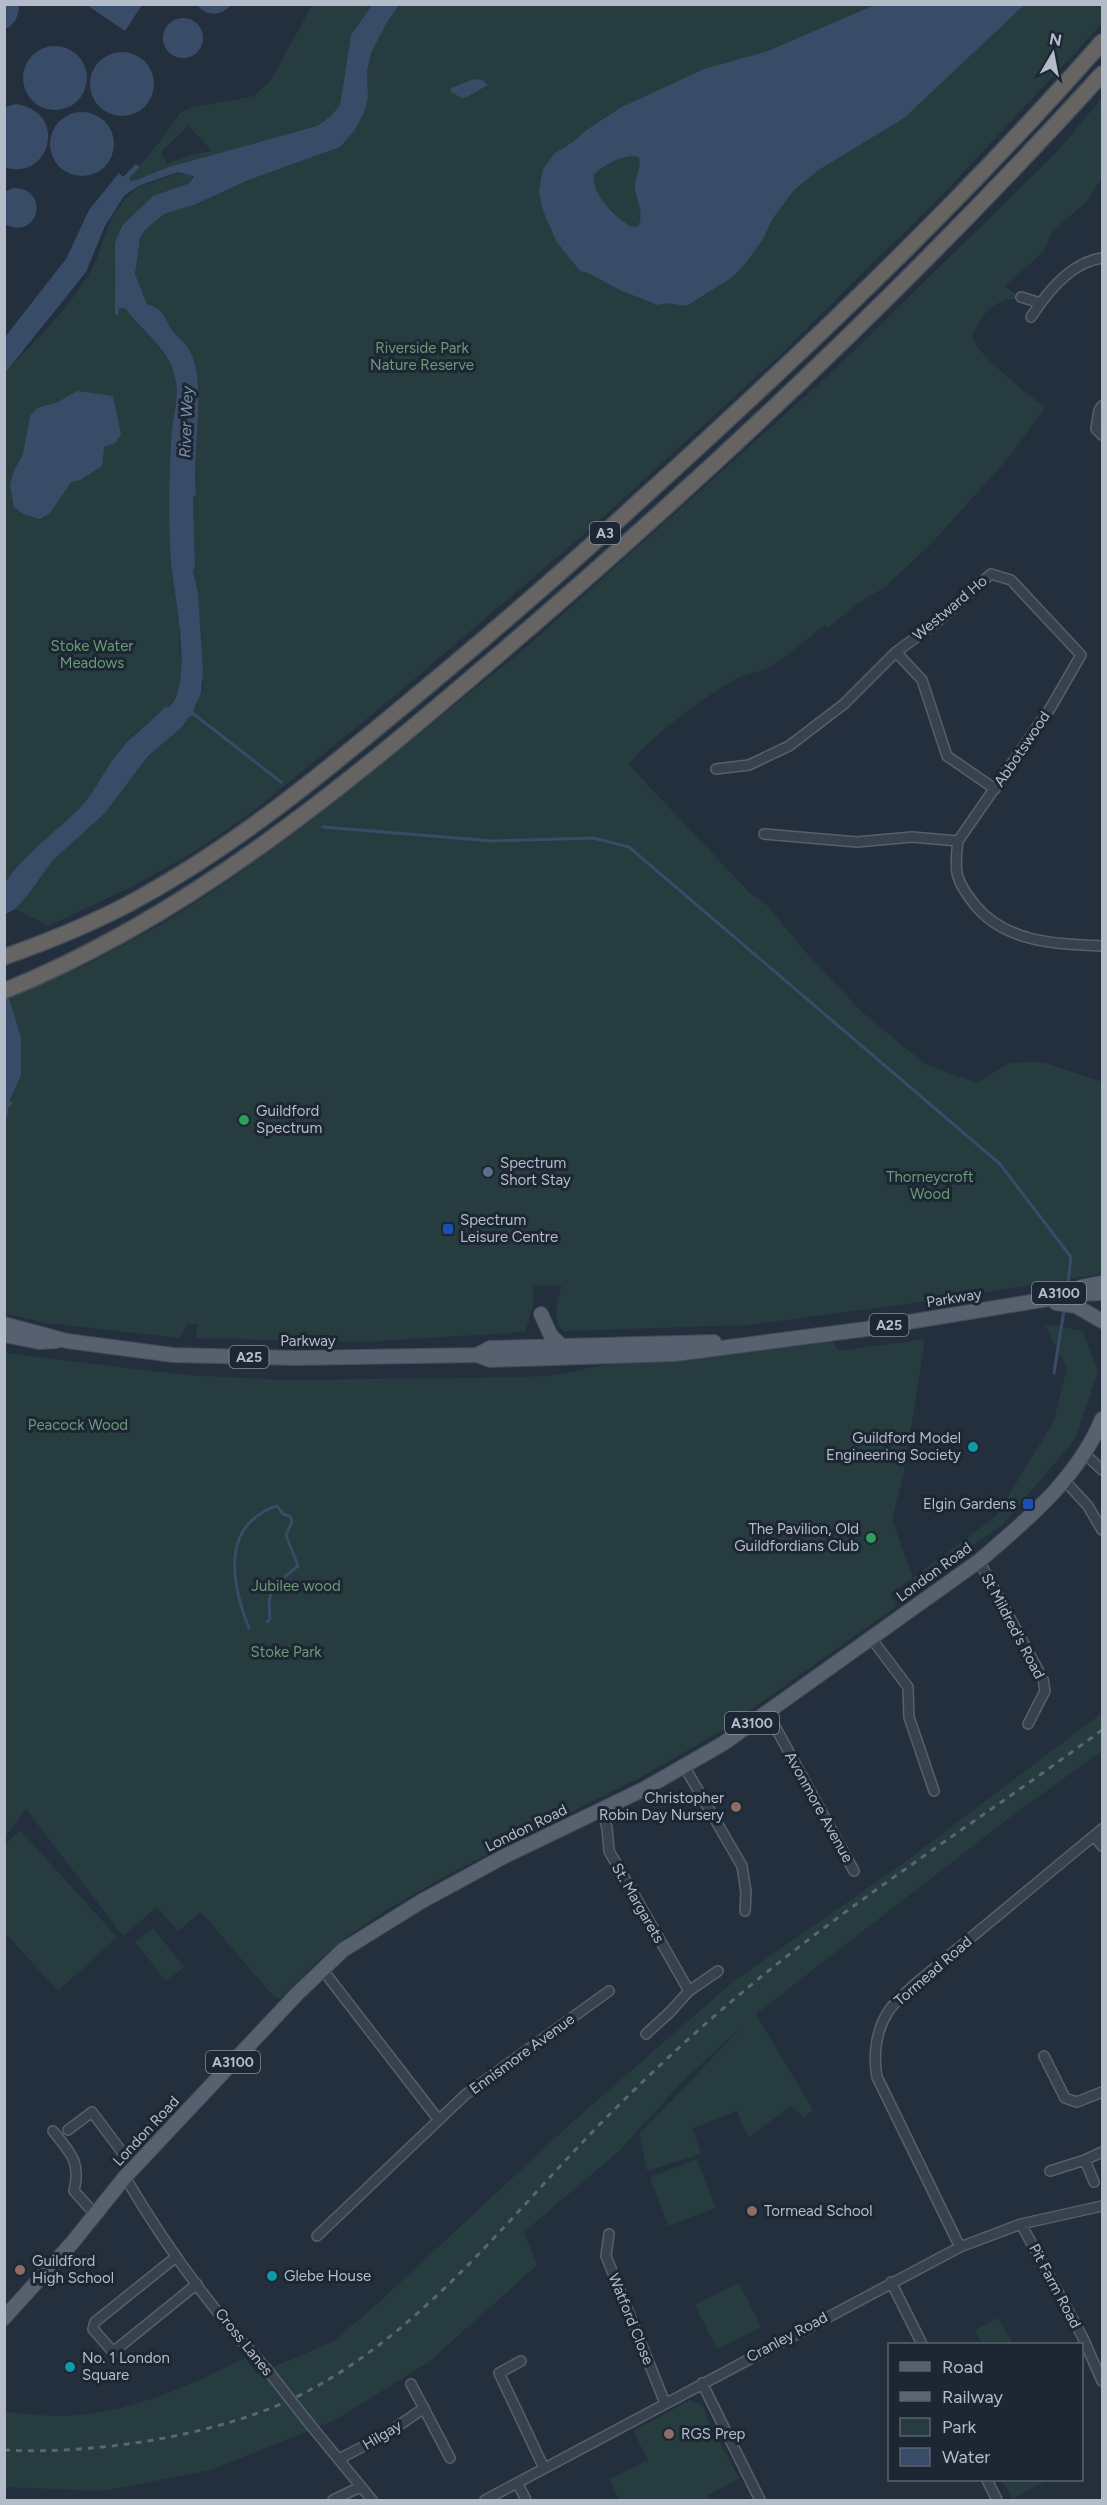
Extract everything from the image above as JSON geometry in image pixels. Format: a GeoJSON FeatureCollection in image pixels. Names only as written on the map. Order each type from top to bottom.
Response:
{"type":"FeatureCollection","features":[{"type":"Feature","properties":{"kind":"highway","name":"A3"},"geometry":{"type":"LineString","coordinates":[[10,955],[43,943],[143,896],[192,867],[257,823],[349,752],[511,616],[695,451],[843,311],[949,204],[1102,42]]}},
{"type":"Feature","properties":{"kind":"highway","name":"A3"},"geometry":{"type":"LineString","coordinates":[[23,980],[51,972],[180,901],[320,802],[565,598],[757,424],[868,316],[986,197],[1102,74]]}},
{"type":"Feature","properties":{"kind":"highway"},"geometry":{"type":"LineString","coordinates":[[4,983],[23,980]]}},
{"type":"Feature","properties":{"kind":"highway"},"geometry":{"type":"LineString","coordinates":[[4,991],[23,980]]}},
{"type":"Feature","properties":{"kind":"main road","name":"A3100"},"geometry":{"type":"LineString","coordinates":[[1015,1305],[1102,1282]]}},
{"type":"Feature","properties":{"kind":"main road","name":"A25"},"geometry":{"type":"LineString","coordinates":[[1015,1305],[1079,1294],[1102,1293]]}},
{"type":"Feature","properties":{"kind":"main road","name":"A25"},"geometry":{"type":"LineString","coordinates":[[1015,1305],[1065,1303],[1086,1310],[1102,1321]]}},
{"type":"Feature","properties":{"kind":"main road","name":"Parkway"},"geometry":{"type":"LineString","coordinates":[[4,1323],[67,1341],[158,1354],[296,1358],[477,1356],[490,1360],[675,1354],[1015,1305]]}},
{"type":"Feature","properties":{"kind":"main road"},"geometry":{"type":"LineString","coordinates":[[541,1314],[551,1336],[562,1346]]}},
{"type":"Feature","properties":{"kind":"main road","name":"Parkway"},"geometry":{"type":"LineString","coordinates":[[4,1335],[39,1342],[67,1341]]}},
{"type":"Feature","properties":{"kind":"main road","name":"Parkway"},"geometry":{"type":"LineString","coordinates":[[477,1356],[490,1348],[791,1339]]}},
{"type":"Feature","properties":{"kind":"main road","name":"London Road"},"geometry":{"type":"LineString","coordinates":[[4,2318],[72,2243],[94,2213],[129,2173],[322,1969],[343,1950],[422,1901],[502,1857],[602,1809],[724,1743],[979,1561],[1014,1531],[1064,1480],[1085,1454],[1102,1419]]}},
{"type":"Feature","properties":{"kind":"street"},"geometry":{"type":"LineString","coordinates":[[1031,317],[1040,303],[1076,267],[1102,258]]}},
{"type":"Feature","properties":{"kind":"street"},"geometry":{"type":"LineString","coordinates":[[1021,297],[1040,303]]}},
{"type":"Feature","properties":{"kind":"street"},"geometry":{"type":"LineString","coordinates":[[1102,406],[1096,429],[1102,435]]}},
{"type":"Feature","properties":{"kind":"street","name":"Westward Ho"},"geometry":{"type":"LineString","coordinates":[[716,769],[749,765],[789,746],[844,704],[896,652],[937,622],[991,574],[1011,580],[1081,655]]}},
{"type":"Feature","properties":{"kind":"street"},"geometry":{"type":"LineString","coordinates":[[896,652],[922,680],[947,756],[995,789]]}},
{"type":"Feature","properties":{"kind":"street","name":"Abbotswood"},"geometry":{"type":"LineString","coordinates":[[958,841],[1051,707],[1081,655]]}},
{"type":"Feature","properties":{"kind":"street"},"geometry":{"type":"LineString","coordinates":[[764,834],[857,842],[912,837],[958,841],[955,863],[959,885],[977,908],[1001,929],[1062,944],[1102,946]]}},
{"type":"Feature","properties":{"kind":"street"},"geometry":{"type":"LineString","coordinates":[[1085,1454],[1102,1470]]}},
{"type":"Feature","properties":{"kind":"street"},"geometry":{"type":"LineString","coordinates":[[1064,1480],[1088,1506],[1102,1530]]}},
{"type":"Feature","properties":{"kind":"street","name":"St Mildred's Road"},"geometry":{"type":"LineString","coordinates":[[979,1561],[1043,1679],[1045,1691],[1028,1724]]}},
{"type":"Feature","properties":{"kind":"street"},"geometry":{"type":"LineString","coordinates":[[871,1638],[908,1687],[909,1717],[934,1791]]}},
{"type":"Feature","properties":{"kind":"street","name":"Avonmore Avenue"},"geometry":{"type":"LineString","coordinates":[[767,1712],[854,1871]]}},
{"type":"Feature","properties":{"kind":"street"},"geometry":{"type":"LineString","coordinates":[[684,1766],[742,1866],[745,1911]]}},
{"type":"Feature","properties":{"kind":"street","name":"St. Margarets"},"geometry":{"type":"LineString","coordinates":[[602,1809],[607,1828],[609,1851],[689,1991]]}},
{"type":"Feature","properties":{"kind":"street","name":"Tormead Road"},"geometry":{"type":"LineString","coordinates":[[960,2247],[876,2077],[875,2056],[878,2035],[888,2012],[915,1984],[1102,1829]]}},
{"type":"Feature","properties":{"kind":"street"},"geometry":{"type":"LineString","coordinates":[[1094,1836],[1102,1846]]}},
{"type":"Feature","properties":{"kind":"street"},"geometry":{"type":"LineString","coordinates":[[322,1969],[438,2120]]}},
{"type":"Feature","properties":{"kind":"street"},"geometry":{"type":"LineString","coordinates":[[646,2034],[689,1991],[718,1971]]}},
{"type":"Feature","properties":{"kind":"street","name":"Ennismore Avenue"},"geometry":{"type":"LineString","coordinates":[[317,2235],[465,2095],[609,1991]]}},
{"type":"Feature","properties":{"kind":"street"},"geometry":{"type":"LineString","coordinates":[[1044,2056],[1065,2097],[1077,2102],[1102,2092]]}},
{"type":"Feature","properties":{"kind":"street","name":"Cross Lanes"},"geometry":{"type":"LineString","coordinates":[[68,2130],[92,2112],[129,2173],[155,2227],[197,2284],[372,2500]]}},
{"type":"Feature","properties":{"kind":"street"},"geometry":{"type":"LineString","coordinates":[[53,2131],[73,2156],[78,2173],[74,2191],[94,2213]]}},
{"type":"Feature","properties":{"kind":"street"},"geometry":{"type":"LineString","coordinates":[[1050,2171],[1102,2152]]}},
{"type":"Feature","properties":{"kind":"street"},"geometry":{"type":"LineString","coordinates":[[1085,2160],[1094,2182]]}},
{"type":"Feature","properties":{"kind":"street","name":"Cranley Road"},"geometry":{"type":"LineString","coordinates":[[485,2500],[960,2247],[1021,2224],[1102,2206]]}},
{"type":"Feature","properties":{"kind":"street","name":"Pit Farm Road"},"geometry":{"type":"LineString","coordinates":[[1021,2224],[1082,2336],[1102,2381]]}},
{"type":"Feature","properties":{"kind":"street","name":"Watford Close"},"geometry":{"type":"LineString","coordinates":[[609,2234],[606,2256],[665,2403]]}},
{"type":"Feature","properties":{"kind":"street"},"geometry":{"type":"LineString","coordinates":[[177,2257],[95,2322],[93,2328],[112,2352],[197,2284]]}},
{"type":"Feature","properties":{"kind":"street"},"geometry":{"type":"LineString","coordinates":[[891,2282],[922,2343]]}},
{"type":"Feature","properties":{"kind":"street"},"geometry":{"type":"LineString","coordinates":[[521,2361],[499,2373],[544,2468]]}},
{"type":"Feature","properties":{"kind":"street"},"geometry":{"type":"LineString","coordinates":[[702,2383],[760,2500]]}},
{"type":"Feature","properties":{"kind":"street"},"geometry":{"type":"LineString","coordinates":[[411,2384],[450,2458]]}},
{"type":"Feature","properties":{"kind":"street","name":"Hilgay"},"geometry":{"type":"LineString","coordinates":[[339,2459],[386,2435],[424,2408]]}},
{"type":"Feature","properties":{"kind":"street"},"geometry":{"type":"LineString","coordinates":[[988,2481],[997,2500]]}},
{"type":"Feature","properties":{"kind":"street"},"geometry":{"type":"LineString","coordinates":[[518,2484],[526,2500]]}},
{"type":"Feature","properties":{"kind":"street"},"geometry":{"type":"LineString","coordinates":[[333,2500],[360,2487]]}},
{"type":"Feature","properties":{"kind":"green space"},"geometry":{"type":"Polygon","coordinates":[[[312,5],[372,5],[351,35],[340,105],[331,116],[317,126],[131,181],[129,178],[181,112],[190,108],[254,96],[271,80],[312,5]],[[188,126],[161,152],[167,164],[189,155],[212,151],[188,126]]]}},
{"type":"Feature","properties":{"kind":"green space","name":"Riverside Park Nature Reserve"},"geometry":{"type":"Polygon","coordinates":[[[399,5],[1102,5],[1102,24],[943,194],[783,352],[590,529],[391,699],[251,813],[194,852],[133,886],[49,926],[15,909],[52,861],[105,813],[148,756],[181,728],[190,716],[194,716],[193,711],[203,688],[198,593],[193,571],[195,566],[193,497],[196,494],[197,378],[194,361],[186,346],[173,332],[163,315],[147,304],[135,274],[140,238],[146,229],[164,214],[196,204],[251,179],[340,147],[355,130],[364,113],[368,97],[367,72],[371,53],[399,5]]]}},
{"type":"Feature","properties":{"kind":"green space","name":"Thorneycroft Wood"},"geometry":{"type":"Polygon","coordinates":[[[1102,98],[1102,178],[1087,201],[1052,232],[1044,251],[1005,286],[1017,295],[1016,299],[1001,302],[989,310],[979,322],[972,336],[975,344],[992,363],[1045,408],[1010,456],[932,543],[885,587],[858,603],[828,628],[825,625],[772,666],[740,677],[697,704],[648,744],[629,765],[750,893],[768,906],[801,947],[861,1011],[925,1064],[977,1083],[1009,1063],[1032,1062],[1045,1063],[1102,1082],[1102,1274],[900,1305],[747,1325],[565,1331],[560,1329],[556,1313],[562,1286],[533,1285],[533,1307],[525,1332],[363,1342],[196,1338],[197,1324],[188,1324],[179,1338],[46,1323],[5,1314],[5,1124],[12,1103],[10,1099],[21,1075],[21,1038],[8,996],[84,966],[164,923],[230,880],[309,822],[523,650],[830,374],[1055,154],[1102,98]]]}},
{"type":"Feature","properties":{"kind":"green space","name":"Stoke Water Meadows"},"geometry":{"type":"Polygon","coordinates":[[[178,173],[191,175],[194,180],[153,196],[115,243],[114,288],[118,311],[125,308],[160,348],[175,376],[177,392],[171,439],[169,531],[178,606],[181,684],[177,695],[167,708],[122,747],[89,798],[20,865],[5,886],[4,373],[71,301],[95,263],[117,209],[135,191],[133,189],[178,173]]]}},
{"type":"Feature","properties":{"kind":"green space"},"geometry":{"type":"Polygon","coordinates":[[[1044,1324],[1083,1331],[1098,1372],[1075,1439],[1004,1523],[917,1586],[913,1578],[996,1516],[1054,1421],[1067,1367],[1044,1324]]]}},
{"type":"Feature","properties":{"kind":"green space","name":"Stoke Park"},"geometry":{"type":"Polygon","coordinates":[[[832,1339],[838,1351],[925,1339],[904,1473],[892,1519],[913,1578],[890,1594],[897,1606],[721,1731],[643,1776],[451,1873],[390,1908],[349,1935],[318,1961],[280,1999],[275,1998],[201,1912],[178,1931],[157,1907],[123,1936],[26,1809],[5,1837],[5,1353],[185,1375],[283,1380],[461,1378],[549,1376],[635,1359],[832,1339]]]}},
{"type":"Feature","properties":{"kind":"green space"},"geometry":{"type":"Polygon","coordinates":[[[1102,1713],[1102,1751],[1013,1815],[756,2014],[813,2110],[804,2118],[791,2106],[748,2138],[737,2111],[693,2128],[701,2154],[647,2171],[639,2134],[745,2024],[686,2078],[619,2151],[524,2232],[537,2265],[429,2362],[335,2420],[211,2470],[103,2491],[5,2487],[5,2412],[60,2416],[109,2411],[156,2398],[245,2358],[257,2374],[332,2342],[375,2306],[569,2125],[734,1981],[898,1867],[1102,1713]]]}},
{"type":"Feature","properties":{"kind":"green space"},"geometry":{"type":"Polygon","coordinates":[[[20,1830],[117,1937],[58,1991],[5,1933],[5,1844],[20,1830]]]}},
{"type":"Feature","properties":{"kind":"green space"},"geometry":{"type":"Polygon","coordinates":[[[153,1928],[184,1967],[166,1981],[135,1942],[153,1928]]]}},
{"type":"Feature","properties":{"kind":"green space"},"geometry":{"type":"Polygon","coordinates":[[[697,2159],[716,2208],[668,2226],[650,2177],[697,2159]]]}},
{"type":"Feature","properties":{"kind":"green space"},"geometry":{"type":"Polygon","coordinates":[[[739,2283],[761,2327],[717,2349],[695,2305],[739,2283]]]}},
{"type":"Feature","properties":{"kind":"green space"},"geometry":{"type":"Polygon","coordinates":[[[998,2318],[1012,2343],[982,2343],[975,2330],[998,2318]]]}},
{"type":"Feature","properties":{"kind":"green space"},"geometry":{"type":"Polygon","coordinates":[[[690,2400],[703,2406],[707,2419],[739,2478],[707,2496],[710,2500],[619,2500],[609,2479],[648,2460],[633,2431],[690,2400]]]}},
{"type":"Feature","properties":{"kind":"green space"},"geometry":{"type":"Polygon","coordinates":[[[1003,2481],[1046,2481],[1012,2499],[1003,2481]]]}},
{"type":"Feature","properties":{"kind":"water"},"geometry":{"type":"Polygon","coordinates":[[[877,4],[1024,5],[904,118],[817,171],[794,190],[773,218],[763,239],[745,264],[731,278],[686,306],[668,303],[658,305],[580,271],[556,241],[542,208],[539,190],[543,169],[555,153],[622,107],[704,69],[768,51],[877,4]],[[632,156],[616,160],[594,174],[594,182],[600,197],[618,218],[632,227],[638,226],[641,216],[635,187],[640,165],[639,157],[632,156]]]}},
{"type":"Feature","properties":{"kind":"water"},"geometry":{"type":"Polygon","coordinates":[[[4,5],[19,5],[16,19],[5,29],[4,5]]]}},
{"type":"Feature","properties":{"kind":"water"},"geometry":{"type":"Polygon","coordinates":[[[87,5],[142,5],[125,31],[87,5]]]}},
{"type":"Feature","properties":{"kind":"water"},"geometry":{"type":"Polygon","coordinates":[[[197,5],[231,5],[223,12],[214,14],[197,5]]]}},
{"type":"Feature","properties":{"kind":"water","name":"River Wey"},"geometry":{"type":"Polygon","coordinates":[[[372,5],[399,5],[371,53],[367,72],[368,97],[364,113],[355,130],[340,147],[251,179],[196,204],[164,214],[146,229],[140,238],[135,274],[147,304],[161,312],[173,332],[186,346],[194,362],[197,378],[196,494],[193,497],[195,566],[193,571],[198,593],[203,672],[201,693],[193,711],[198,716],[190,716],[181,728],[148,756],[105,813],[52,861],[27,896],[15,909],[5,914],[3,889],[9,877],[26,857],[79,809],[121,749],[163,709],[171,705],[177,693],[181,677],[181,657],[171,562],[169,516],[171,440],[176,400],[175,377],[161,348],[125,308],[119,309],[118,315],[115,315],[115,243],[122,226],[153,196],[190,183],[194,176],[178,172],[138,186],[124,196],[105,226],[86,272],[5,373],[5,337],[66,259],[89,210],[119,173],[123,177],[136,164],[140,167],[129,178],[131,181],[136,180],[169,167],[317,126],[331,116],[340,105],[351,35],[372,5]]]}},
{"type":"Feature","properties":{"kind":"water"},"geometry":{"type":"Polygon","coordinates":[[[183,18],[191,19],[197,24],[202,30],[202,46],[197,52],[191,57],[183,58],[175,57],[169,52],[164,46],[163,38],[164,30],[169,24],[175,19],[183,18]]]}},
{"type":"Feature","properties":{"kind":"water"},"geometry":{"type":"Polygon","coordinates":[[[49,46],[61,46],[78,55],[85,66],[87,78],[85,90],[78,101],[61,110],[49,110],[37,105],[28,96],[23,84],[23,72],[28,60],[37,51],[49,46]]]}},
{"type":"Feature","properties":{"kind":"water"},"geometry":{"type":"Polygon","coordinates":[[[116,52],[128,52],[145,61],[152,72],[154,84],[152,96],[145,107],[128,116],[116,116],[104,111],[95,102],[90,90],[90,78],[95,66],[104,57],[116,52]]]}},
{"type":"Feature","properties":{"kind":"water"},"geometry":{"type":"Polygon","coordinates":[[[474,79],[482,80],[488,85],[462,98],[451,92],[451,88],[474,79]]]}},
{"type":"Feature","properties":{"kind":"water"},"geometry":{"type":"Polygon","coordinates":[[[16,104],[33,110],[43,119],[48,132],[47,144],[42,156],[32,165],[20,169],[4,167],[5,107],[16,104]]]}},
{"type":"Feature","properties":{"kind":"water"},"geometry":{"type":"Polygon","coordinates":[[[76,112],[88,112],[105,121],[112,132],[114,144],[112,156],[105,167],[88,176],[76,176],[64,171],[55,162],[50,150],[50,138],[55,126],[64,117],[76,112]]]}},
{"type":"Feature","properties":{"kind":"water"},"geometry":{"type":"Polygon","coordinates":[[[13,188],[25,190],[33,196],[36,204],[36,213],[26,226],[16,228],[5,224],[5,192],[13,188]]]}},
{"type":"Feature","properties":{"kind":"water"},"geometry":{"type":"Polygon","coordinates":[[[77,391],[113,396],[121,434],[115,443],[104,447],[102,466],[80,480],[71,482],[50,513],[40,519],[23,514],[14,507],[10,485],[23,454],[30,416],[37,408],[58,402],[77,391]]]}},
{"type":"Feature","properties":{"kind":"water"},"geometry":{"type":"Polygon","coordinates":[[[5,985],[21,1038],[21,1075],[10,1099],[13,1103],[9,1107],[5,1124],[5,985]]]}},
{"type":"Feature","properties":{"kind":"waterway"},"geometry":{"type":"LineString","coordinates":[[195,715],[281,782]]}},
{"type":"Feature","properties":{"kind":"waterway"},"geometry":{"type":"LineString","coordinates":[[323,827],[492,841],[593,838],[629,847],[1000,1164],[1071,1257],[1067,1291]]}},
{"type":"Feature","properties":{"kind":"waterway"},"geometry":{"type":"LineString","coordinates":[[1054,1373],[1064,1310]]}},
{"type":"Feature","properties":{"kind":"waterway"},"geometry":{"type":"LineString","coordinates":[[249,1628],[236,1583],[236,1552],[240,1537],[248,1525],[260,1514],[277,1506],[283,1514],[290,1516],[292,1522],[286,1535],[298,1566],[272,1587],[269,1603],[270,1619],[267,1622]]}},
{"type":"Feature","properties":{"kind":"railway"},"geometry":{"type":"LineString","coordinates":[[4,2450],[40,2451],[119,2445],[200,2430],[275,2406],[308,2391],[345,2369],[414,2317],[476,2257],[611,2113],[685,2042],[762,1976],[845,1912],[1102,1730]]}},
{"type":"Feature","properties":{"kind":"place","name":"Guildford Spectrum"},"geometry":{"type":"Point","coordinates":[244,1120]}},
{"type":"Feature","properties":{"kind":"place","name":"Spectrum Short Stay"},"geometry":{"type":"Point","coordinates":[488,1172]}},
{"type":"Feature","properties":{"kind":"place","name":"Spectrum Leisure Centre"},"geometry":{"type":"Point","coordinates":[448,1229]}},
{"type":"Feature","properties":{"kind":"place","name":"Guildford Model Engineering Society"},"geometry":{"type":"Point","coordinates":[973,1447]}},
{"type":"Feature","properties":{"kind":"place","name":"Elgin Gardens"},"geometry":{"type":"Point","coordinates":[1028,1504]}},
{"type":"Feature","properties":{"kind":"place","name":"The Pavilion, Old Guildfordians Club"},"geometry":{"type":"Point","coordinates":[871,1538]}},
{"type":"Feature","properties":{"kind":"place","name":"Christopher Robin Day Nursery"},"geometry":{"type":"Point","coordinates":[736,1807]}},
{"type":"Feature","properties":{"kind":"place","name":"Tormead School"},"geometry":{"type":"Point","coordinates":[752,2211]}},
{"type":"Feature","properties":{"kind":"place","name":"Guildford High School"},"geometry":{"type":"Point","coordinates":[20,2270]}},
{"type":"Feature","properties":{"kind":"place","name":"Glebe House"},"geometry":{"type":"Point","coordinates":[272,2276]}},
{"type":"Feature","properties":{"kind":"place","name":"No. 1 London Square"},"geometry":{"type":"Point","coordinates":[70,2367]}},
{"type":"Feature","properties":{"kind":"place","name":"RGS Prep"},"geometry":{"type":"Point","coordinates":[669,2434]}},
{"type":"Feature","properties":{"kind":"park label","name":"Peacock Wood"},"geometry":{"type":"Point","coordinates":[78,1425]}},
{"type":"Feature","properties":{"kind":"park label","name":"Jubilee wood"},"geometry":{"type":"Point","coordinates":[296,1586]}}]}
